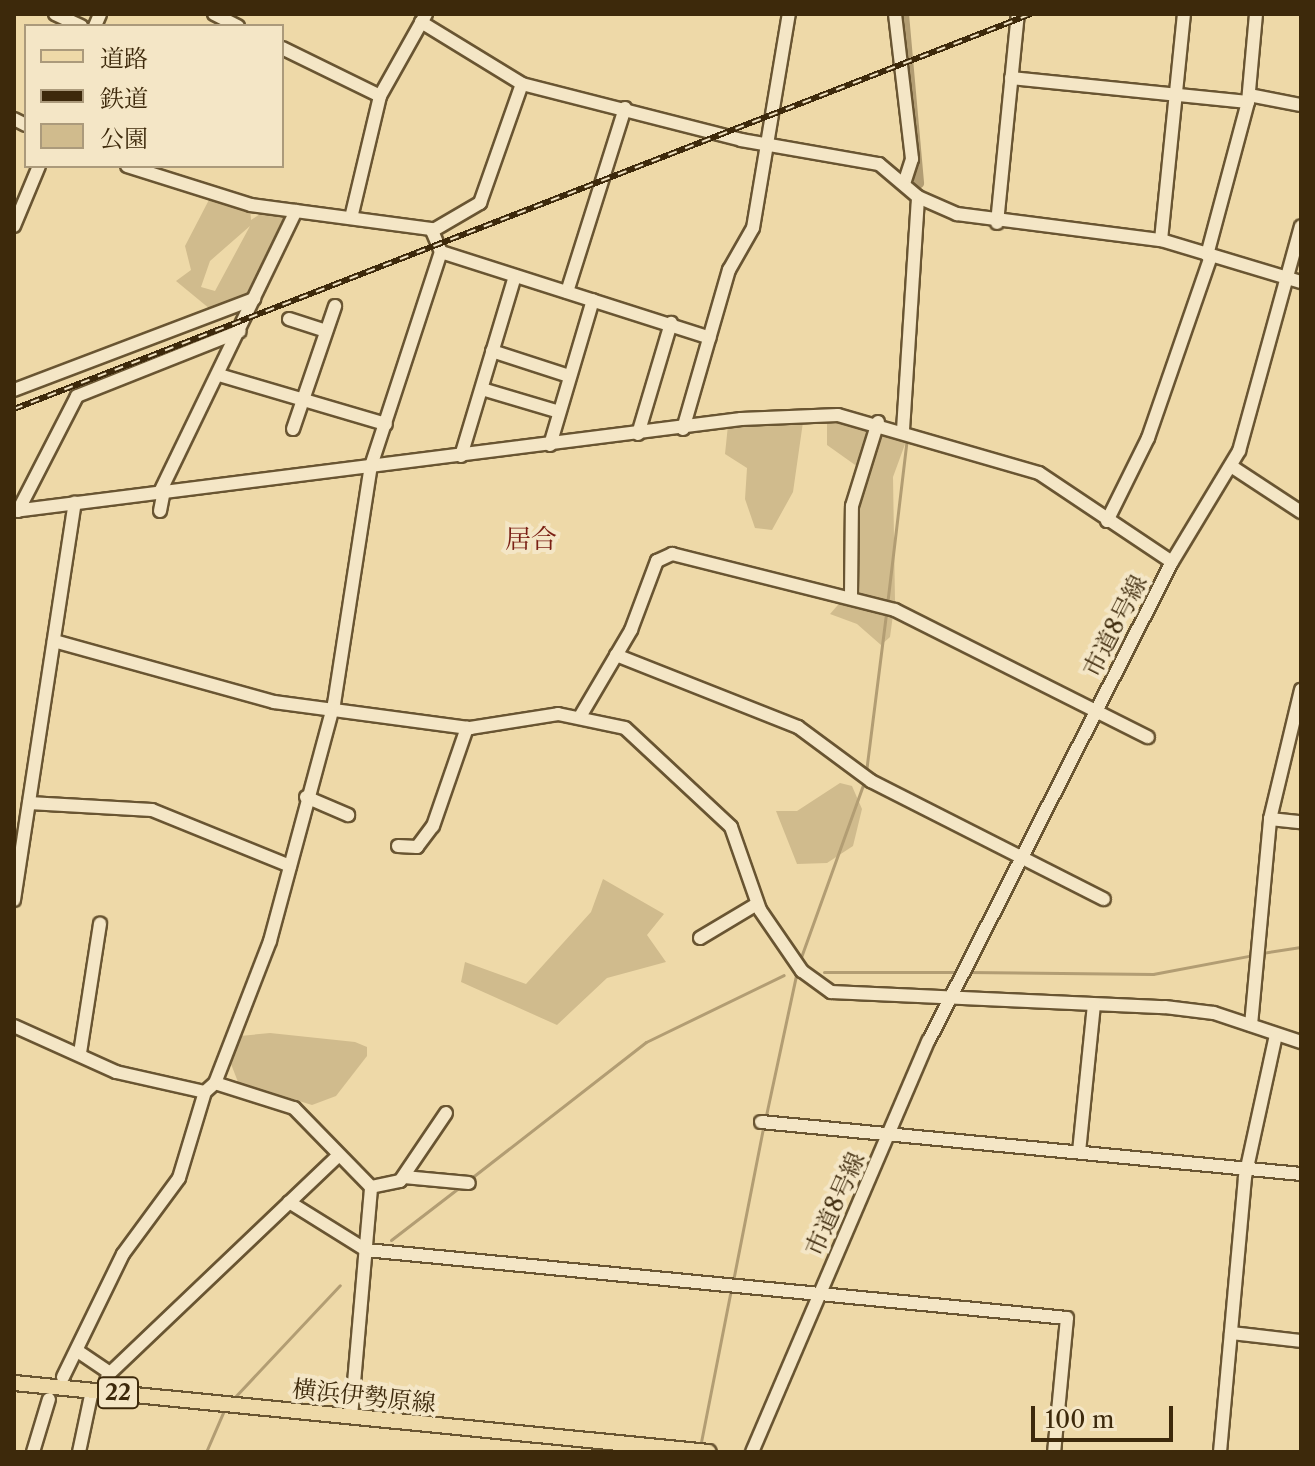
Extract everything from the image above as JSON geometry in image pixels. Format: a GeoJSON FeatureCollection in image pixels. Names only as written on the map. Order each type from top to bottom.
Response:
{"type":"FeatureCollection","features":[{"type":"Feature","properties":{"kind":"main road","name":"横浜伊勢原線"},"geometry":{"type":"LineString","coordinates":[[14,1383],[351,1417],[606,1447],[709,1452]]}},
{"type":"Feature","properties":{"kind":"street"},"geometry":{"type":"LineString","coordinates":[[55,14],[77,24]]}},
{"type":"Feature","properties":{"kind":"street"},"geometry":{"type":"LineString","coordinates":[[214,14],[234,24]]}},
{"type":"Feature","properties":{"kind":"street"},"geometry":{"type":"LineString","coordinates":[[683,429],[729,270],[753,228],[789,14]]}},
{"type":"Feature","properties":{"kind":"street"},"geometry":{"type":"LineString","coordinates":[[895,14],[912,159],[904,183]]}},
{"type":"Feature","properties":{"kind":"street"},"geometry":{"type":"LineString","coordinates":[[997,223],[1018,14]]}},
{"type":"Feature","properties":{"kind":"street"},"geometry":{"type":"LineString","coordinates":[[1161,240],[1184,14]]}},
{"type":"Feature","properties":{"kind":"street"},"geometry":{"type":"LineString","coordinates":[[1107,521],[1148,438],[1209,256],[1248,99],[1256,14]]}},
{"type":"Feature","properties":{"kind":"street"},"geometry":{"type":"LineString","coordinates":[[351,218],[380,96],[424,18],[522,84],[768,145],[879,164],[918,197],[997,223],[1161,240],[1301,282]]}},
{"type":"Feature","properties":{"kind":"street"},"geometry":{"type":"LineString","coordinates":[[284,49],[380,96]]}},
{"type":"Feature","properties":{"kind":"street"},"geometry":{"type":"LineString","coordinates":[[1011,78],[1176,96],[1301,105]]}},
{"type":"Feature","properties":{"kind":"street"},"geometry":{"type":"LineString","coordinates":[[133,168],[211,196],[432,231],[480,203],[522,84]]}},
{"type":"Feature","properties":{"kind":"street"},"geometry":{"type":"LineString","coordinates":[[567,292],[625,108]]}},
{"type":"Feature","properties":{"kind":"street"},"geometry":{"type":"LineString","coordinates":[[14,226],[38,168]]}},
{"type":"Feature","properties":{"kind":"street"},"geometry":{"type":"LineString","coordinates":[[903,430],[918,197]]}},
{"type":"Feature","properties":{"kind":"street"},"geometry":{"type":"LineString","coordinates":[[160,511],[162,490],[296,211]]}},
{"type":"Feature","properties":{"kind":"street","name":"市道8号線"},"geometry":{"type":"LineString","coordinates":[[752,1452],[818,1296],[964,972],[1172,562],[1231,466],[1301,226]]}},
{"type":"Feature","properties":{"kind":"street"},"geometry":{"type":"LineString","coordinates":[[63,1377],[79,1352],[123,1254],[179,1178],[290,866],[331,709],[371,466],[441,252],[432,231]]}},
{"type":"Feature","properties":{"kind":"street"},"geometry":{"type":"LineString","coordinates":[[441,252],[671,323],[710,338]]}},
{"type":"Feature","properties":{"kind":"street"},"geometry":{"type":"LineString","coordinates":[[461,456],[515,276]]}},
{"type":"Feature","properties":{"kind":"street"},"geometry":{"type":"LineString","coordinates":[[14,390],[254,299]]}},
{"type":"Feature","properties":{"kind":"street"},"geometry":{"type":"LineString","coordinates":[[550,445],[593,300]]}},
{"type":"Feature","properties":{"kind":"street"},"geometry":{"type":"LineString","coordinates":[[293,429],[335,306]]}},
{"type":"Feature","properties":{"kind":"street"},"geometry":{"type":"LineString","coordinates":[[289,319],[326,331]]}},
{"type":"Feature","properties":{"kind":"street"},"geometry":{"type":"LineString","coordinates":[[638,434],[671,323]]}},
{"type":"Feature","properties":{"kind":"street"},"geometry":{"type":"LineString","coordinates":[[16,511],[77,396],[240,331]]}},
{"type":"Feature","properties":{"kind":"street"},"geometry":{"type":"LineString","coordinates":[[492,351],[569,376]]}},
{"type":"Feature","properties":{"kind":"street"},"geometry":{"type":"LineString","coordinates":[[219,375],[386,424]]}},
{"type":"Feature","properties":{"kind":"street"},"geometry":{"type":"LineString","coordinates":[[482,389],[559,412]]}},
{"type":"Feature","properties":{"kind":"street"},"geometry":{"type":"LineString","coordinates":[[16,511],[162,490],[683,429],[741,419],[838,415],[878,422],[1039,473],[1172,562]]}},
{"type":"Feature","properties":{"kind":"street"},"geometry":{"type":"LineString","coordinates":[[851,595],[852,506],[878,422]]}},
{"type":"Feature","properties":{"kind":"street"},"geometry":{"type":"LineString","coordinates":[[1231,466],[1301,512]]}},
{"type":"Feature","properties":{"kind":"street"},"geometry":{"type":"LineString","coordinates":[[14,900],[75,503]]}},
{"type":"Feature","properties":{"kind":"street"},"geometry":{"type":"LineString","coordinates":[[581,715],[616,655],[657,561],[667,554],[851,595],[886,607],[1148,737]]}},
{"type":"Feature","properties":{"kind":"street"},"geometry":{"type":"LineString","coordinates":[[54,641],[252,698],[467,728],[581,715],[632,732],[679,772],[740,839],[759,907],[806,976],[843,994],[1214,1013],[1301,1042]]}},
{"type":"Feature","properties":{"kind":"street"},"geometry":{"type":"LineString","coordinates":[[616,655],[798,727],[865,776],[1104,899]]}},
{"type":"Feature","properties":{"kind":"street"},"geometry":{"type":"LineString","coordinates":[[1251,1025],[1270,819],[1301,690]]}},
{"type":"Feature","properties":{"kind":"street"},"geometry":{"type":"LineString","coordinates":[[398,846],[422,844],[467,728]]}},
{"type":"Feature","properties":{"kind":"street"},"geometry":{"type":"LineString","coordinates":[[306,797],[348,815]]}},
{"type":"Feature","properties":{"kind":"street"},"geometry":{"type":"LineString","coordinates":[[29,803],[152,810],[290,866]]}},
{"type":"Feature","properties":{"kind":"street"},"geometry":{"type":"LineString","coordinates":[[1270,819],[1301,822]]}},
{"type":"Feature","properties":{"kind":"street"},"geometry":{"type":"LineString","coordinates":[[700,938],[759,907]]}},
{"type":"Feature","properties":{"kind":"street"},"geometry":{"type":"LineString","coordinates":[[80,1053],[100,924]]}},
{"type":"Feature","properties":{"kind":"street"},"geometry":{"type":"LineString","coordinates":[[1079,1152],[1094,1005]]}},
{"type":"Feature","properties":{"kind":"street"},"geometry":{"type":"LineString","coordinates":[[14,1026],[80,1053],[116,1072],[210,1088],[294,1108],[371,1187]]}},
{"type":"Feature","properties":{"kind":"street"},"geometry":{"type":"LineString","coordinates":[[1220,1452],[1246,1168],[1276,1035]]}},
{"type":"Feature","properties":{"kind":"street"},"geometry":{"type":"LineString","coordinates":[[404,1177],[446,1113]]}},
{"type":"Feature","properties":{"kind":"street"},"geometry":{"type":"LineString","coordinates":[[764,1122],[1301,1174]]}},
{"type":"Feature","properties":{"kind":"street"},"geometry":{"type":"LineString","coordinates":[[79,1452],[98,1391],[110,1373],[338,1156]]}},
{"type":"Feature","properties":{"kind":"street"},"geometry":{"type":"LineString","coordinates":[[371,1187],[404,1177],[463,1183]]}},
{"type":"Feature","properties":{"kind":"street"},"geometry":{"type":"LineString","coordinates":[[351,1417],[371,1187]]}},
{"type":"Feature","properties":{"kind":"street"},"geometry":{"type":"LineString","coordinates":[[289,1202],[366,1250],[1067,1318],[1054,1452]]}},
{"type":"Feature","properties":{"kind":"street"},"geometry":{"type":"LineString","coordinates":[[1231,1333],[1301,1341]]}},
{"type":"Feature","properties":{"kind":"street"},"geometry":{"type":"LineString","coordinates":[[79,1352],[110,1373]]}},
{"type":"Feature","properties":{"kind":"street"},"geometry":{"type":"LineString","coordinates":[[33,1452],[49,1399]]}},
{"type":"Feature","properties":{"kind":"green space"},"geometry":{"type":"Polygon","coordinates":[[[212,194],[250,206],[251,220],[265,211],[289,214],[268,276],[246,298],[210,309],[176,281],[191,270],[185,246],[212,194]],[[250,226],[210,261],[201,287],[215,291],[250,226]]]}},
{"type":"Feature","properties":{"kind":"green space"},"geometry":{"type":"Polygon","coordinates":[[[827,418],[908,436],[893,477],[895,600],[890,637],[881,645],[857,624],[830,614],[858,582],[852,533],[865,472],[827,445],[827,418]]]}},
{"type":"Feature","properties":{"kind":"green space"},"geometry":{"type":"Polygon","coordinates":[[[803,422],[793,492],[772,530],[755,528],[745,499],[747,468],[725,454],[728,425],[803,422]]]}},
{"type":"Feature","properties":{"kind":"green space"},"geometry":{"type":"Polygon","coordinates":[[[840,783],[852,786],[862,809],[853,846],[827,863],[797,864],[776,811],[797,811],[840,783]]]}},
{"type":"Feature","properties":{"kind":"green space"},"geometry":{"type":"Polygon","coordinates":[[[603,879],[664,914],[647,935],[666,962],[607,978],[557,1025],[461,982],[465,962],[526,984],[591,912],[603,879]]]}},
{"type":"Feature","properties":{"kind":"green space"},"geometry":{"type":"Polygon","coordinates":[[[270,1033],[355,1042],[367,1047],[367,1056],[336,1096],[312,1105],[238,1082],[231,1064],[240,1036],[270,1033]]]}},
{"type":"Feature","properties":{"kind":"waterway"},"geometry":{"type":"LineString","coordinates":[[904,14],[919,183]]}},
{"type":"Feature","properties":{"kind":"waterway"},"geometry":{"type":"LineString","coordinates":[[887,605],[907,438]]}},
{"type":"Feature","properties":{"kind":"waterway"},"geometry":{"type":"LineString","coordinates":[[866,772],[886,613]]}},
{"type":"Feature","properties":{"kind":"waterway"},"geometry":{"type":"LineString","coordinates":[[800,960],[865,779]]}},
{"type":"Feature","properties":{"kind":"waterway"},"geometry":{"type":"LineString","coordinates":[[1262,953],[1301,947]]}},
{"type":"Feature","properties":{"kind":"waterway"},"geometry":{"type":"LineString","coordinates":[[967,972],[1153,974],[1254,955]]}},
{"type":"Feature","properties":{"kind":"waterway"},"geometry":{"type":"LineString","coordinates":[[765,1120],[797,971]]}},
{"type":"Feature","properties":{"kind":"waterway"},"geometry":{"type":"LineString","coordinates":[[824,972],[960,972]]}},
{"type":"Feature","properties":{"kind":"waterway"},"geometry":{"type":"LineString","coordinates":[[470,1179],[646,1042],[784,975]]}},
{"type":"Feature","properties":{"kind":"waterway"},"geometry":{"type":"LineString","coordinates":[[733,1281],[763,1128]]}},
{"type":"Feature","properties":{"kind":"waterway"},"geometry":{"type":"LineString","coordinates":[[391,1240],[461,1186]]}},
{"type":"Feature","properties":{"kind":"waterway"},"geometry":{"type":"LineString","coordinates":[[233,1399],[340,1285]]}},
{"type":"Feature","properties":{"kind":"waterway"},"geometry":{"type":"LineString","coordinates":[[701,1442],[731,1289]]}},
{"type":"Feature","properties":{"kind":"waterway"},"geometry":{"type":"LineString","coordinates":[[206,1452],[225,1408]]}},
{"type":"Feature","properties":{"kind":"railway"},"geometry":{"type":"LineString","coordinates":[[14,409],[1031,14]]}},
{"type":"Feature","properties":{"kind":"district","name":"居合"},"geometry":{"type":"Point","coordinates":[531,540]}}]}
